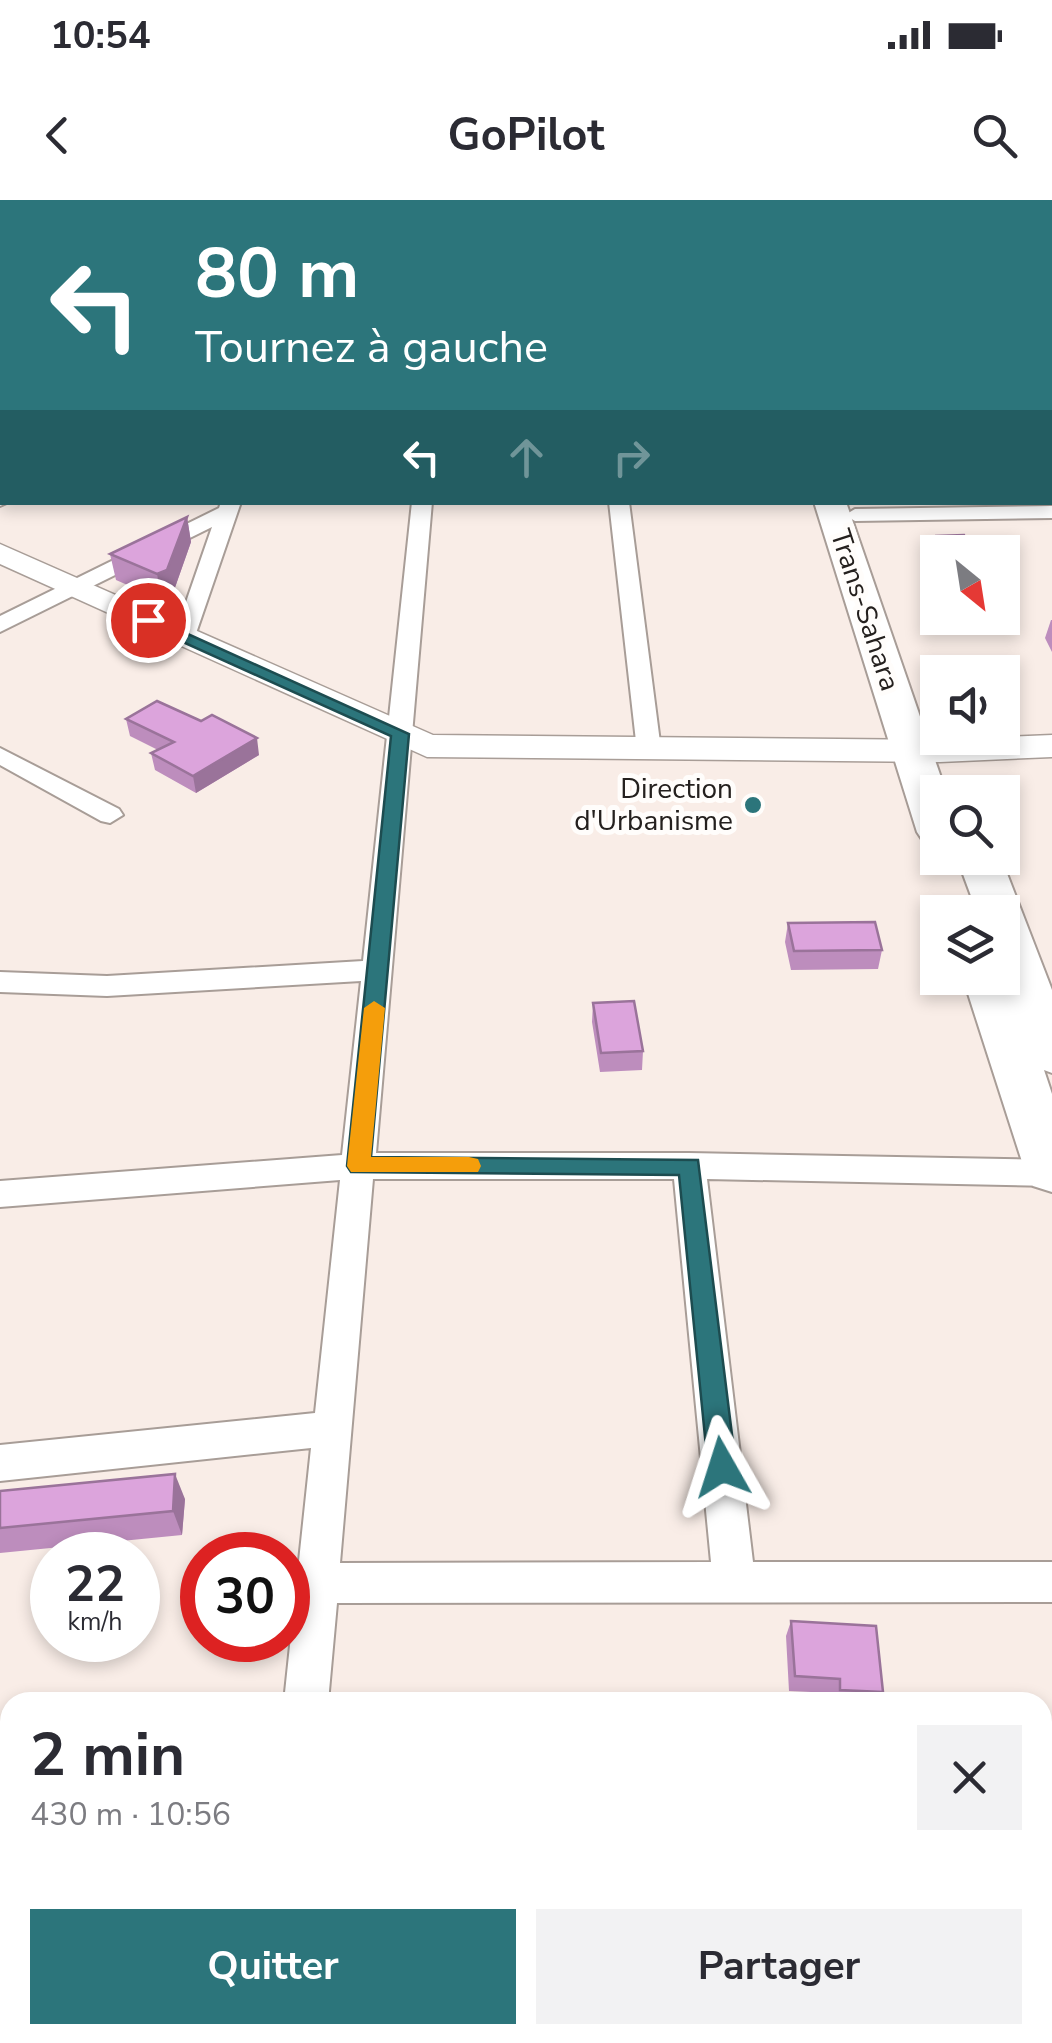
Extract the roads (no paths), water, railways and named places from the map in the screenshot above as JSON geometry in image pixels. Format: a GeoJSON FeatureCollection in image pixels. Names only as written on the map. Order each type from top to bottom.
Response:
{"type":"FeatureCollection","features":[{"type":"Feature","properties":{"kind":"main road","name":"Trans-Sahara"},"geometry":{"type":"LineString","coordinates":[[845,507],[920,736]]}},
{"type":"Feature","properties":{"kind":"main road"},"geometry":{"type":"LineString","coordinates":[[1020,969],[1052,1054]]}},
{"type":"Feature","properties":{"kind":"main road"},"geometry":{"type":"LineString","coordinates":[[992,995],[1052,1172]]}},
{"type":"Feature","properties":{"kind":"street"},"geometry":{"type":"LineString","coordinates":[[307,1692],[422,505]]}},
{"type":"Feature","properties":{"kind":"street"},"geometry":{"type":"LineString","coordinates":[[619,505],[649,750]]}},
{"type":"Feature","properties":{"kind":"street"},"geometry":{"type":"LineString","coordinates":[[185,637],[230,507]]}},
{"type":"Feature","properties":{"kind":"street"},"geometry":{"type":"LineString","coordinates":[[0,625],[230,507]]}},
{"type":"Feature","properties":{"kind":"street"},"geometry":{"type":"LineString","coordinates":[[845,507],[1052,512]]}},
{"type":"Feature","properties":{"kind":"street"},"geometry":{"type":"LineString","coordinates":[[0,553],[427,746],[920,751]]}},
{"type":"Feature","properties":{"kind":"street"},"geometry":{"type":"LineString","coordinates":[[1020,747],[1052,746]]}},
{"type":"Feature","properties":{"kind":"street"},"geometry":{"type":"LineString","coordinates":[[0,755],[110,815]]}},
{"type":"Feature","properties":{"kind":"street"},"geometry":{"type":"LineString","coordinates":[[0,982],[107,986],[378,970]]}},
{"type":"Feature","properties":{"kind":"street"},"geometry":{"type":"LineString","coordinates":[[0,1194],[359,1166],[1052,1172]]}},
{"type":"Feature","properties":{"kind":"street"},"geometry":{"type":"LineString","coordinates":[[690,1166],[734,1580]]}},
{"type":"Feature","properties":{"kind":"street"},"geometry":{"type":"LineString","coordinates":[[0,1463],[334,1428]]}},
{"type":"Feature","properties":{"kind":"street"},"geometry":{"type":"LineString","coordinates":[[318,1584],[1052,1582]]}},
{"type":"Feature","properties":{"kind":"place","name":"Direction d'Urbanisme"},"geometry":{"type":"Point","coordinates":[753,805]}}]}
